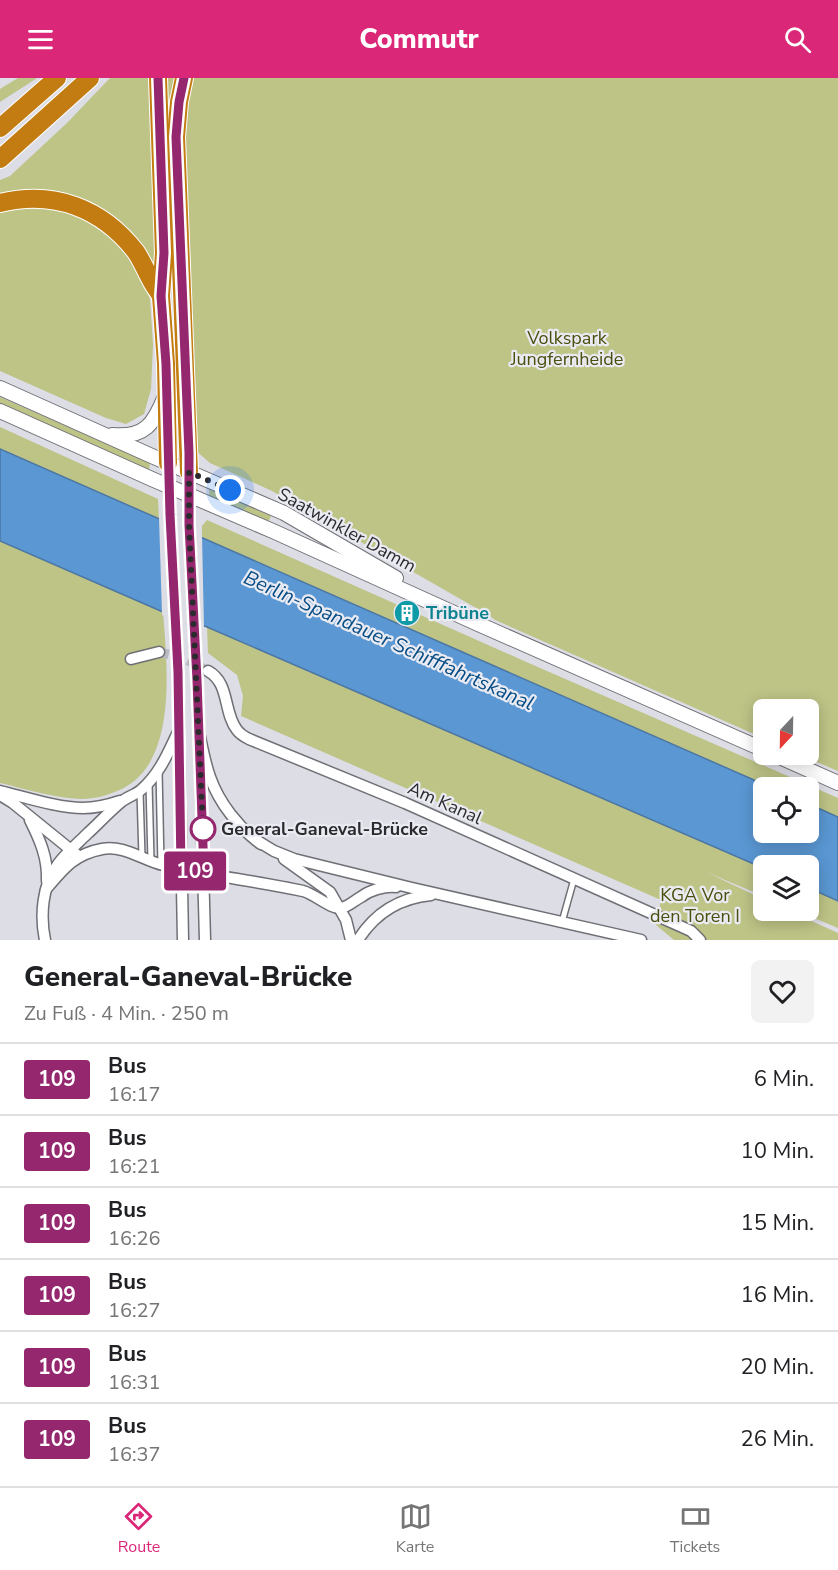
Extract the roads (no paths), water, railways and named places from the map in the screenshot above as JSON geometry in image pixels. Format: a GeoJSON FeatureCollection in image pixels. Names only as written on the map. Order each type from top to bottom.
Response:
{"type":"FeatureCollection","features":[{"type":"Feature","properties":{"kind":"highway"},"geometry":{"type":"LineString","coordinates":[[4,121],[57,78]]}},
{"type":"Feature","properties":{"kind":"highway"},"geometry":{"type":"LineString","coordinates":[[0,159],[90,78]]}},
{"type":"Feature","properties":{"kind":"highway"},"geometry":{"type":"LineString","coordinates":[[158,78],[164,253],[161,296],[166,364],[168,463]]}},
{"type":"Feature","properties":{"kind":"highway"},"geometry":{"type":"LineString","coordinates":[[184,78],[176,137],[189,472]]}},
{"type":"Feature","properties":{"kind":"highway"},"geometry":{"type":"LineString","coordinates":[[0,203],[22,198],[56,200],[93,213],[118,232],[137,253],[161,296]]}},
{"type":"Feature","properties":{"kind":"main road","name":"Saatwinkler Damm"},"geometry":{"type":"LineString","coordinates":[[0,388],[284,513],[476,623]]}},
{"type":"Feature","properties":{"kind":"main road"},"geometry":{"type":"LineString","coordinates":[[104,434],[124,436],[146,429],[155,418],[166,392]]}},
{"type":"Feature","properties":{"kind":"main road","name":"Saatwinkler Damm"},"geometry":{"type":"LineString","coordinates":[[0,411],[753,745]]}},
{"type":"Feature","properties":{"kind":"main road"},"geometry":{"type":"LineString","coordinates":[[168,463],[169,487]]}},
{"type":"Feature","properties":{"kind":"main road"},"geometry":{"type":"LineString","coordinates":[[189,472],[189,495]]}},
{"type":"Feature","properties":{"kind":"main road"},"geometry":{"type":"LineString","coordinates":[[276,532],[284,513]]}},
{"type":"Feature","properties":{"kind":"main road"},"geometry":{"type":"LineString","coordinates":[[798,765],[838,783]]}},
{"type":"Feature","properties":{"kind":"street"},"geometry":{"type":"LineString","coordinates":[[169,487],[178,672],[183,940]]}},
{"type":"Feature","properties":{"kind":"street"},"geometry":{"type":"LineString","coordinates":[[189,495],[205,940]]}},
{"type":"Feature","properties":{"kind":"street"},"geometry":{"type":"LineString","coordinates":[[131,659],[159,652]]}},
{"type":"Feature","properties":{"kind":"street","name":"Am Kanal"},"geometry":{"type":"LineString","coordinates":[[207,670],[215,675],[224,690],[229,714],[238,732],[249,739],[405,803],[691,931],[700,940]]}},
{"type":"Feature","properties":{"kind":"street"},"geometry":{"type":"LineString","coordinates":[[179,729],[199,729]]}},
{"type":"Feature","properties":{"kind":"street"},"geometry":{"type":"LineString","coordinates":[[47,888],[75,853],[123,801],[149,781],[167,755],[179,729]]}},
{"type":"Feature","properties":{"kind":"street"},"geometry":{"type":"LineString","coordinates":[[199,729],[211,779],[222,803],[256,840],[330,892],[341,908],[351,940]]}},
{"type":"Feature","properties":{"kind":"street"},"geometry":{"type":"LineString","coordinates":[[0,793],[75,853],[114,848],[127,850],[151,861],[181,869],[278,885],[310,893],[341,908],[378,889],[391,886],[412,888]]}},
{"type":"Feature","properties":{"kind":"street"},"geometry":{"type":"LineString","coordinates":[[0,793],[82,808],[123,801]]}},
{"type":"Feature","properties":{"kind":"street"},"geometry":{"type":"LineString","coordinates":[[28,816],[40,840],[48,869],[42,916],[45,940]]}},
{"type":"Feature","properties":{"kind":"street"},"geometry":{"type":"LineString","coordinates":[[256,840],[294,859],[641,940]]}},
{"type":"Feature","properties":{"kind":"street"},"geometry":{"type":"LineString","coordinates":[[358,940],[367,927],[385,910],[404,901],[429,894],[451,896]]}},
{"type":"Feature","properties":{"kind":"lane"},"geometry":{"type":"LineString","coordinates":[[151,861],[159,768]]}},
{"type":"Feature","properties":{"kind":"lane"},"geometry":{"type":"LineString","coordinates":[[149,781],[151,861]]}},
{"type":"Feature","properties":{"kind":"lane"},"geometry":{"type":"LineString","coordinates":[[140,790],[151,861]]}},
{"type":"Feature","properties":{"kind":"lane"},"geometry":{"type":"LineString","coordinates":[[562,922],[574,879]]}},
{"type":"Feature","properties":{"kind":"water","name":"Berlin-Spandauer Schifffahrtskanal"},"geometry":{"type":"Polygon","coordinates":[[[0,449],[753,780],[753,843],[819,843],[819,808],[838,817],[838,901],[819,892],[819,855],[753,855],[753,864],[207,627],[163,612],[0,541],[0,449]]]}},
{"type":"Feature","properties":{"kind":"tunnel"},"geometry":{"type":"LineString","coordinates":[[159,652],[186,659],[204,669]]}},
{"type":"Feature","properties":{"kind":"place","name":"Tribüne"},"geometry":{"type":"Point","coordinates":[407,613]}},
{"type":"Feature","properties":{"kind":"place","name":"General-Ganeval-Brücke"},"geometry":{"type":"Point","coordinates":[203,829]}},
{"type":"Feature","properties":{"kind":"park label","name":"Volkspark Jungfernheide"},"geometry":{"type":"Point","coordinates":[567,348]}},
{"type":"Feature","properties":{"kind":"park label","name":"KGA Vor den Toren I"},"geometry":{"type":"Point","coordinates":[695,905]}}]}
